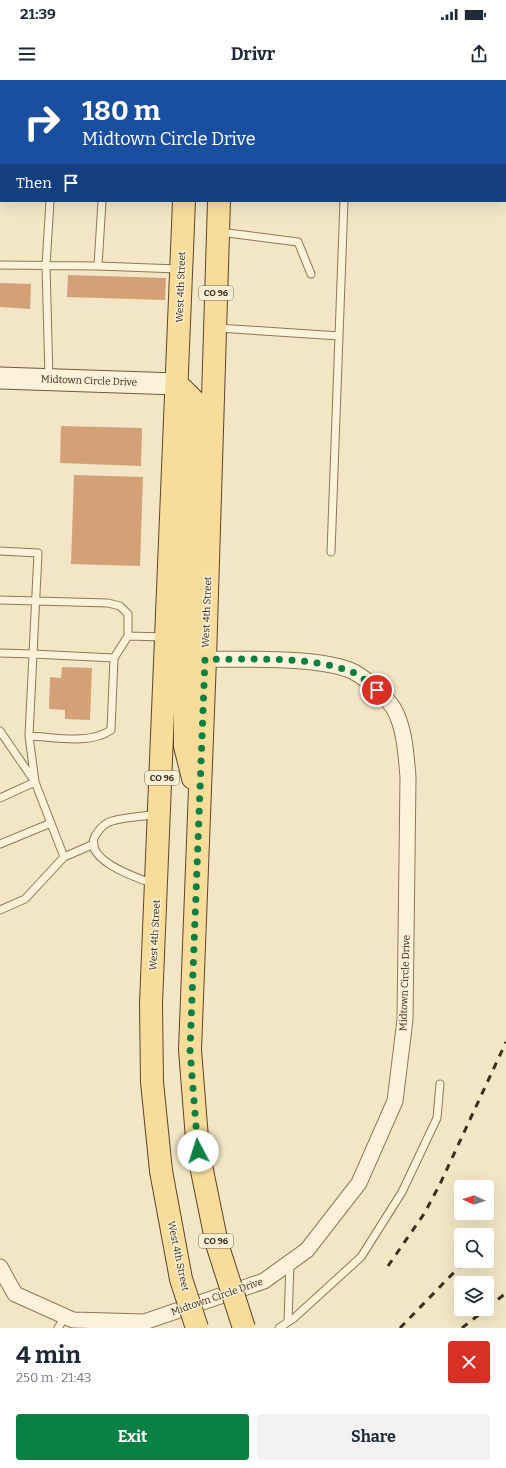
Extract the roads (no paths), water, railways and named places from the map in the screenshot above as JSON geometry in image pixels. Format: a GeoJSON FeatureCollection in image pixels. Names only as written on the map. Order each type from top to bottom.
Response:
{"type":"FeatureCollection","features":[{"type":"Feature","properties":{"kind":"main road","name":"West 4th Street"},"geometry":{"type":"LineString","coordinates":[[184,202],[160,814],[151,1003],[152,1082],[161,1171],[181,1279],[197,1328]]}},
{"type":"Feature","properties":{"kind":"main road","name":"West 4th Street"},"geometry":{"type":"LineString","coordinates":[[219,202],[205,659],[190,1050],[198,1151],[217,1244],[244,1328]]}},
{"type":"Feature","properties":{"kind":"main road"},"geometry":{"type":"LineString","coordinates":[[177,384],[195,402],[185,746],[199,801]]}},
{"type":"Feature","properties":{"kind":"street","name":"Midtown Circle Drive"},"geometry":{"type":"LineString","coordinates":[[0,378],[177,384]]}},
{"type":"Feature","properties":{"kind":"street","name":"Midtown Circle Drive"},"geometry":{"type":"LineString","coordinates":[[0,1267],[15,1294],[62,1322],[73,1320],[144,1322],[264,1281],[307,1250],[359,1183],[395,1101],[405,1020],[408,777],[405,743],[394,709],[377,690],[353,672],[318,663],[205,659]]}},
{"type":"Feature","properties":{"kind":"lane"},"geometry":{"type":"LineString","coordinates":[[49,380],[46,266],[50,202]]}},
{"type":"Feature","properties":{"kind":"lane"},"geometry":{"type":"LineString","coordinates":[[98,266],[102,202]]}},
{"type":"Feature","properties":{"kind":"lane"},"geometry":{"type":"LineString","coordinates":[[331,552],[344,202]]}},
{"type":"Feature","properties":{"kind":"lane"},"geometry":{"type":"LineString","coordinates":[[218,232],[298,242],[311,274]]}},
{"type":"Feature","properties":{"kind":"lane"},"geometry":{"type":"LineString","coordinates":[[0,265],[182,269]]}},
{"type":"Feature","properties":{"kind":"lane"},"geometry":{"type":"LineString","coordinates":[[216,328],[339,336]]}},
{"type":"Feature","properties":{"kind":"lane"},"geometry":{"type":"LineString","coordinates":[[0,551],[38,552],[30,736],[35,782]]}},
{"type":"Feature","properties":{"kind":"lane"},"geometry":{"type":"LineString","coordinates":[[0,600],[108,603],[120,606],[128,614],[128,636],[114,658],[111,730],[102,736],[91,739],[30,736]]}},
{"type":"Feature","properties":{"kind":"lane"},"geometry":{"type":"LineString","coordinates":[[128,636],[167,637]]}},
{"type":"Feature","properties":{"kind":"lane"},"geometry":{"type":"LineString","coordinates":[[0,653],[114,658]]}},
{"type":"Feature","properties":{"kind":"lane"},"geometry":{"type":"LineString","coordinates":[[0,731],[35,782],[64,857]]}},
{"type":"Feature","properties":{"kind":"lane"},"geometry":{"type":"LineString","coordinates":[[0,745],[8,742]]}},
{"type":"Feature","properties":{"kind":"lane"},"geometry":{"type":"LineString","coordinates":[[0,798],[35,782]]}},
{"type":"Feature","properties":{"kind":"lane"},"geometry":{"type":"LineString","coordinates":[[157,885],[135,877],[109,864],[96,854],[94,838],[101,827],[108,822],[160,814]]}},
{"type":"Feature","properties":{"kind":"lane"},"geometry":{"type":"LineString","coordinates":[[0,844],[51,823]]}},
{"type":"Feature","properties":{"kind":"lane"},"geometry":{"type":"LineString","coordinates":[[0,910],[25,899],[64,857],[94,844]]}},
{"type":"Feature","properties":{"kind":"lane"},"geometry":{"type":"LineString","coordinates":[[280,1328],[361,1257],[402,1192],[438,1118],[440,1084]]}},
{"type":"Feature","properties":{"kind":"lane"},"geometry":{"type":"LineString","coordinates":[[288,1322],[290,1262]]}},
{"type":"Feature","properties":{"kind":"railway"},"geometry":{"type":"LineString","coordinates":[[388,1266],[424,1214],[440,1184],[506,1042]]}},
{"type":"Feature","properties":{"kind":"railway"},"geometry":{"type":"LineString","coordinates":[[400,1328],[458,1268]]}},
{"type":"Feature","properties":{"kind":"railway"},"geometry":{"type":"LineString","coordinates":[[494,1302],[506,1293]]}},
{"type":"Feature","properties":{"kind":"railway"},"geometry":{"type":"LineString","coordinates":[[462,1328],[477,1316]]}}]}
